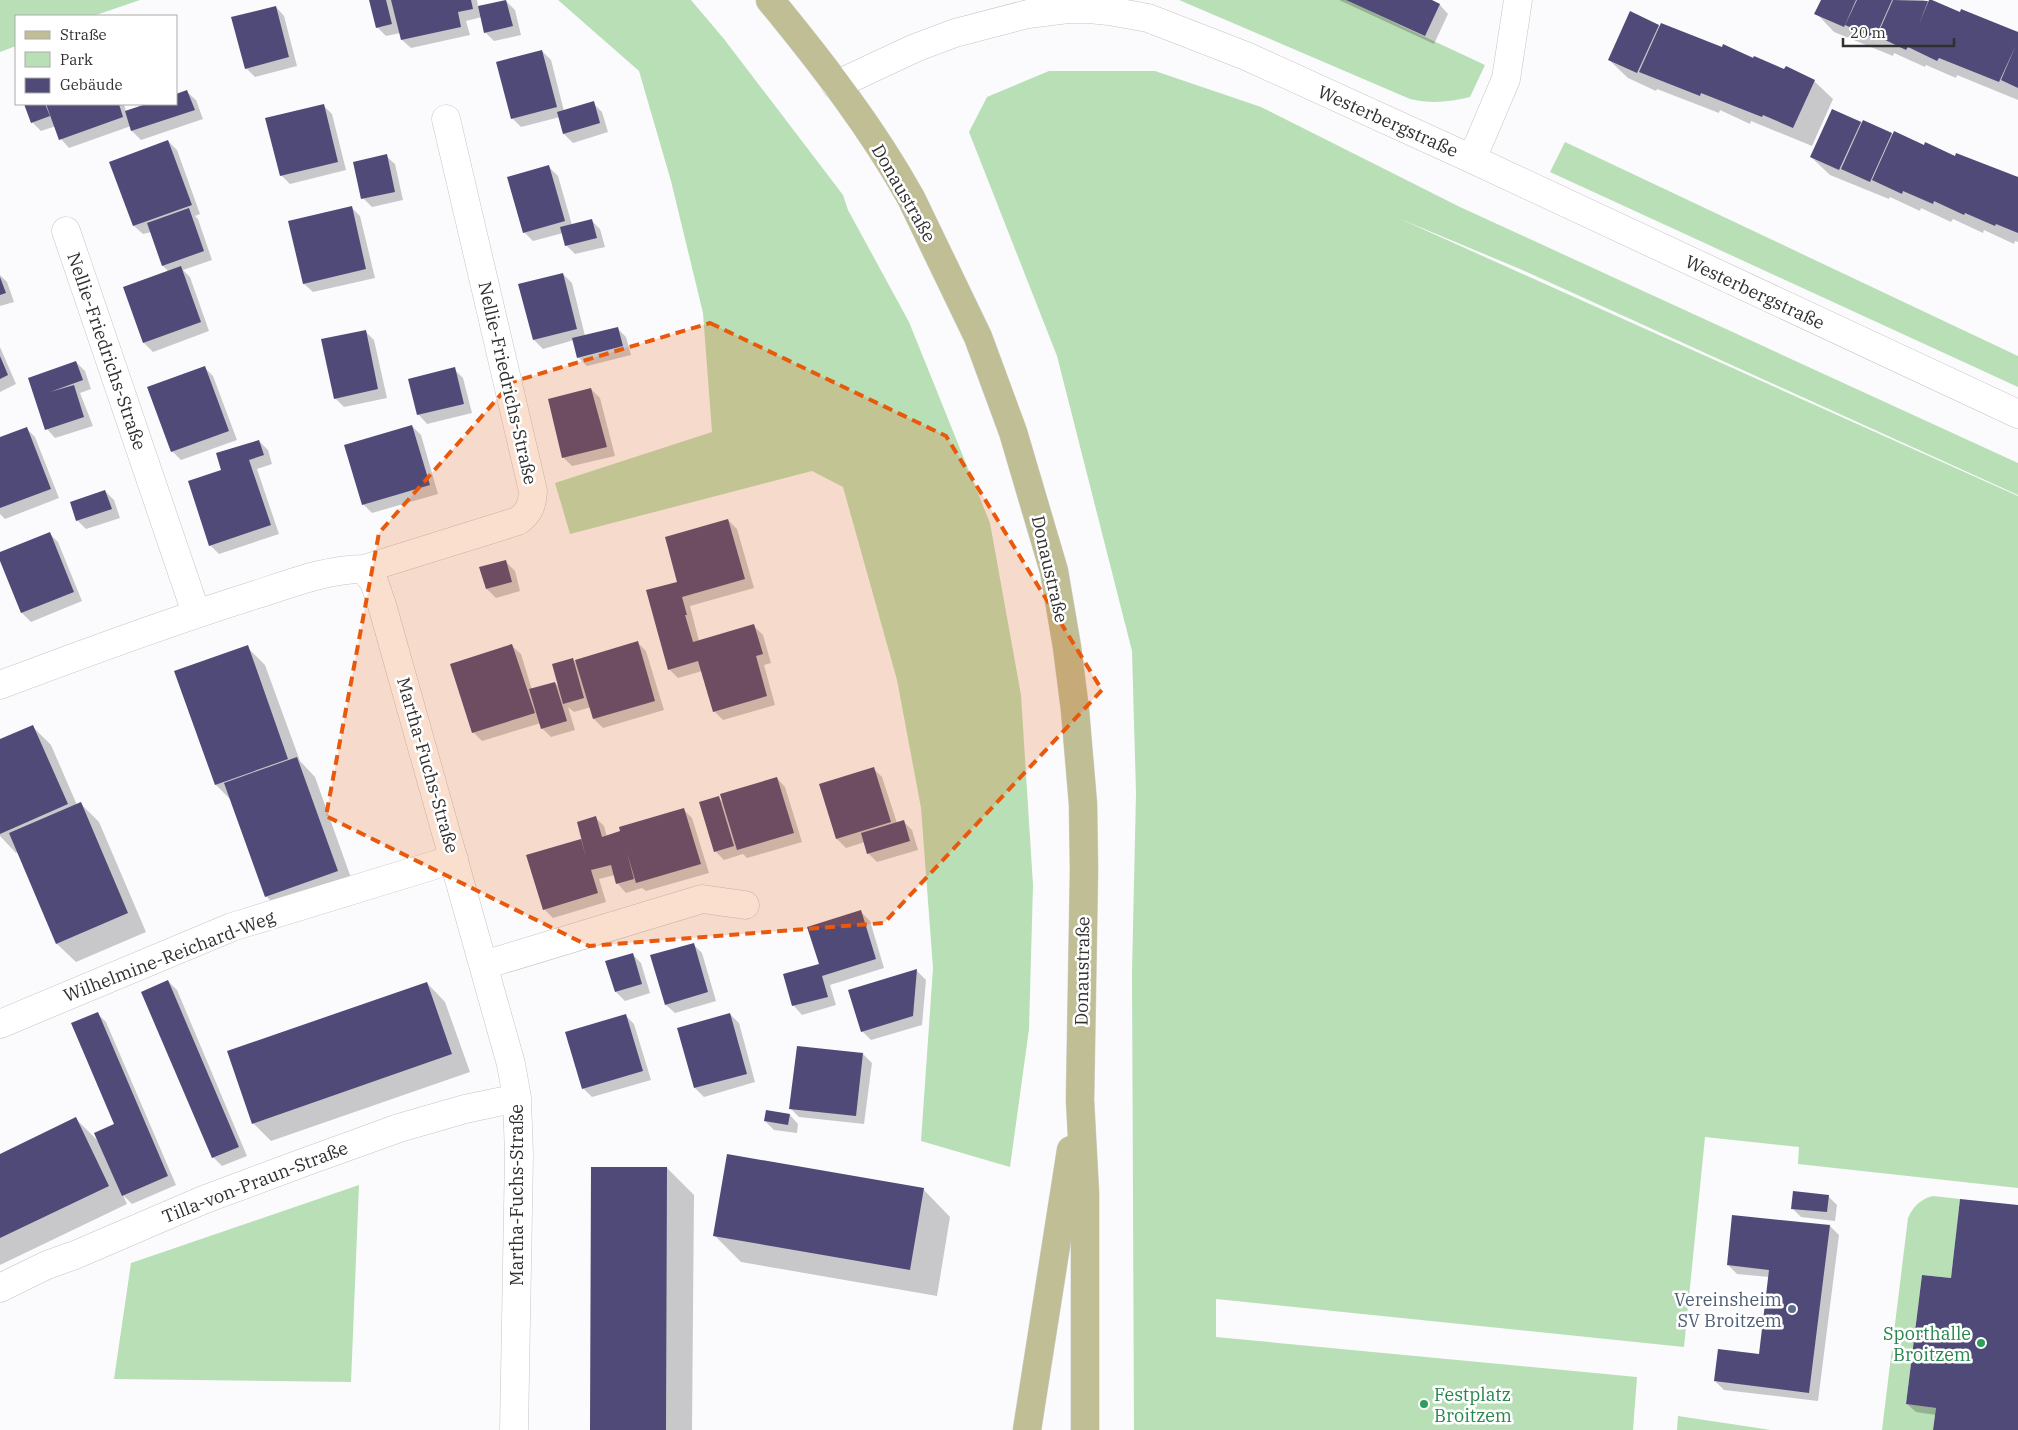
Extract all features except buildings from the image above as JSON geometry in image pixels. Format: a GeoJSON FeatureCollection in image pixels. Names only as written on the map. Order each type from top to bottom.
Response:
{"type":"FeatureCollection","features":[{"type":"Feature","properties":{"kind":"main road"},"geometry":{"type":"LineString","coordinates":[[770,0],[836,84]]}},
{"type":"Feature","properties":{"kind":"main road","name":"Donaustraße"},"geometry":{"type":"LineString","coordinates":[[836,84],[900,179],[978,337],[1013,432],[1054,571],[1075,710],[1083,804],[1084,870],[1080,1100],[1085,1193],[1085,1430]]}},
{"type":"Feature","properties":{"kind":"main road","name":"Donaustraße"},"geometry":{"type":"LineString","coordinates":[[1026,1430],[1080,1100]]}},
{"type":"Feature","properties":{"kind":"street"},"geometry":{"type":"LineString","coordinates":[[1472,159],[1506,79],[1518,0]]}},
{"type":"Feature","properties":{"kind":"street","name":"Westerbergstraße"},"geometry":{"type":"LineString","coordinates":[[836,84],[915,48],[956,33],[1028,14],[1068,9],[1109,11],[1148,18],[1214,43],[1472,159],[2018,414]]}},
{"type":"Feature","properties":{"kind":"street","name":"Nellie-Friedrichs-Straße"},"geometry":{"type":"LineString","coordinates":[[0,685],[196,613],[305,579],[347,569],[364,569],[518,521],[527,515],[532,504],[533,491],[446,119]]}},
{"type":"Feature","properties":{"kind":"street","name":"Nellie-Friedrichs-Straße"},"geometry":{"type":"LineString","coordinates":[[66,231],[196,613]]}},
{"type":"Feature","properties":{"kind":"street","name":"Martha-Fuchs-Straße"},"geometry":{"type":"LineString","coordinates":[[364,569],[374,582],[382,605],[506,1042],[517,1098],[519,1155],[514,1430]]}},
{"type":"Feature","properties":{"kind":"street","name":"Wilhelmine-Reichard-Weg"},"geometry":{"type":"LineString","coordinates":[[0,1024],[232,927],[454,859]]}},
{"type":"Feature","properties":{"kind":"street"},"geometry":{"type":"LineString","coordinates":[[484,965],[702,899],[745,905]]}},
{"type":"Feature","properties":{"kind":"street","name":"Tilla-von-Praun-Straße"},"geometry":{"type":"LineString","coordinates":[[0,1288],[47,1265],[75,1256],[203,1200],[399,1128],[465,1109],[517,1098]]}},
{"type":"Feature","properties":{"kind":"highlighted area"},"geometry":{"type":"Polygon","coordinates":[[[710,323],[946,436],[1102,690],[884,923],[589,946],[326,816],[379,533],[512,382],[710,323]]]}},
{"type":"Feature","properties":{"kind":"green space"},"geometry":{"type":"Polygon","coordinates":[[[0,0],[140,0],[96,15],[15,15],[15,46],[0,52],[0,0]]]}},
{"type":"Feature","properties":{"kind":"green space"},"geometry":{"type":"Polygon","coordinates":[[[558,0],[691,0],[724,39],[843,195],[848,210],[909,322],[990,523],[1021,695],[1033,885],[1029,1029],[1010,1167],[921,1141],[933,968],[921,808],[897,680],[843,487],[812,471],[570,534],[555,483],[712,432],[703,313],[671,181],[639,71],[558,0]]]}},
{"type":"Feature","properties":{"kind":"green space"},"geometry":{"type":"Polygon","coordinates":[[[1179,0],[1346,0],[1485,65],[1470,97],[1440,102],[1410,99],[1179,0]]]}},
{"type":"Feature","properties":{"kind":"green space"},"geometry":{"type":"Polygon","coordinates":[[[1049,71],[1155,71],[1261,107],[1460,207],[2018,463],[2018,495],[1520,269],[1398,218],[2018,496],[2018,1188],[1798,1164],[1799,1147],[1705,1137],[1684,1347],[1216,1299],[1216,1337],[1637,1377],[1633,1430],[1134,1430],[1132,972],[1136,793],[1132,651],[1057,356],[969,132],[987,97],[1049,71]]]}},
{"type":"Feature","properties":{"kind":"green space"},"geometry":{"type":"Polygon","coordinates":[[[1565,142],[2018,356],[2018,387],[1550,172],[1565,142]]]}},
{"type":"Feature","properties":{"kind":"green space"},"geometry":{"type":"Polygon","coordinates":[[[359,1185],[351,1382],[114,1379],[131,1263],[359,1185]]]}},
{"type":"Feature","properties":{"kind":"green space"},"geometry":{"type":"Polygon","coordinates":[[[1933,1196],[1960,1199],[1951,1278],[1922,1275],[1906,1404],[1936,1408],[1933,1430],[1882,1430],[1908,1218],[1918,1204],[1924,1199],[1933,1196]]]}},
{"type":"Feature","properties":{"kind":"green space"},"geometry":{"type":"Polygon","coordinates":[[[1678,1416],[1771,1430],[1677,1430],[1678,1416]]]}},
{"type":"Feature","properties":{"kind":"place","name":"Vereinsheim SV Broitzem"},"geometry":{"type":"Point","coordinates":[1792,1309]}},
{"type":"Feature","properties":{"kind":"place","name":"Sporthalle Broitzem"},"geometry":{"type":"Point","coordinates":[1981,1343]}},
{"type":"Feature","properties":{"kind":"place","name":"Festplatz Broitzem"},"geometry":{"type":"Point","coordinates":[1424,1404]}}]}
